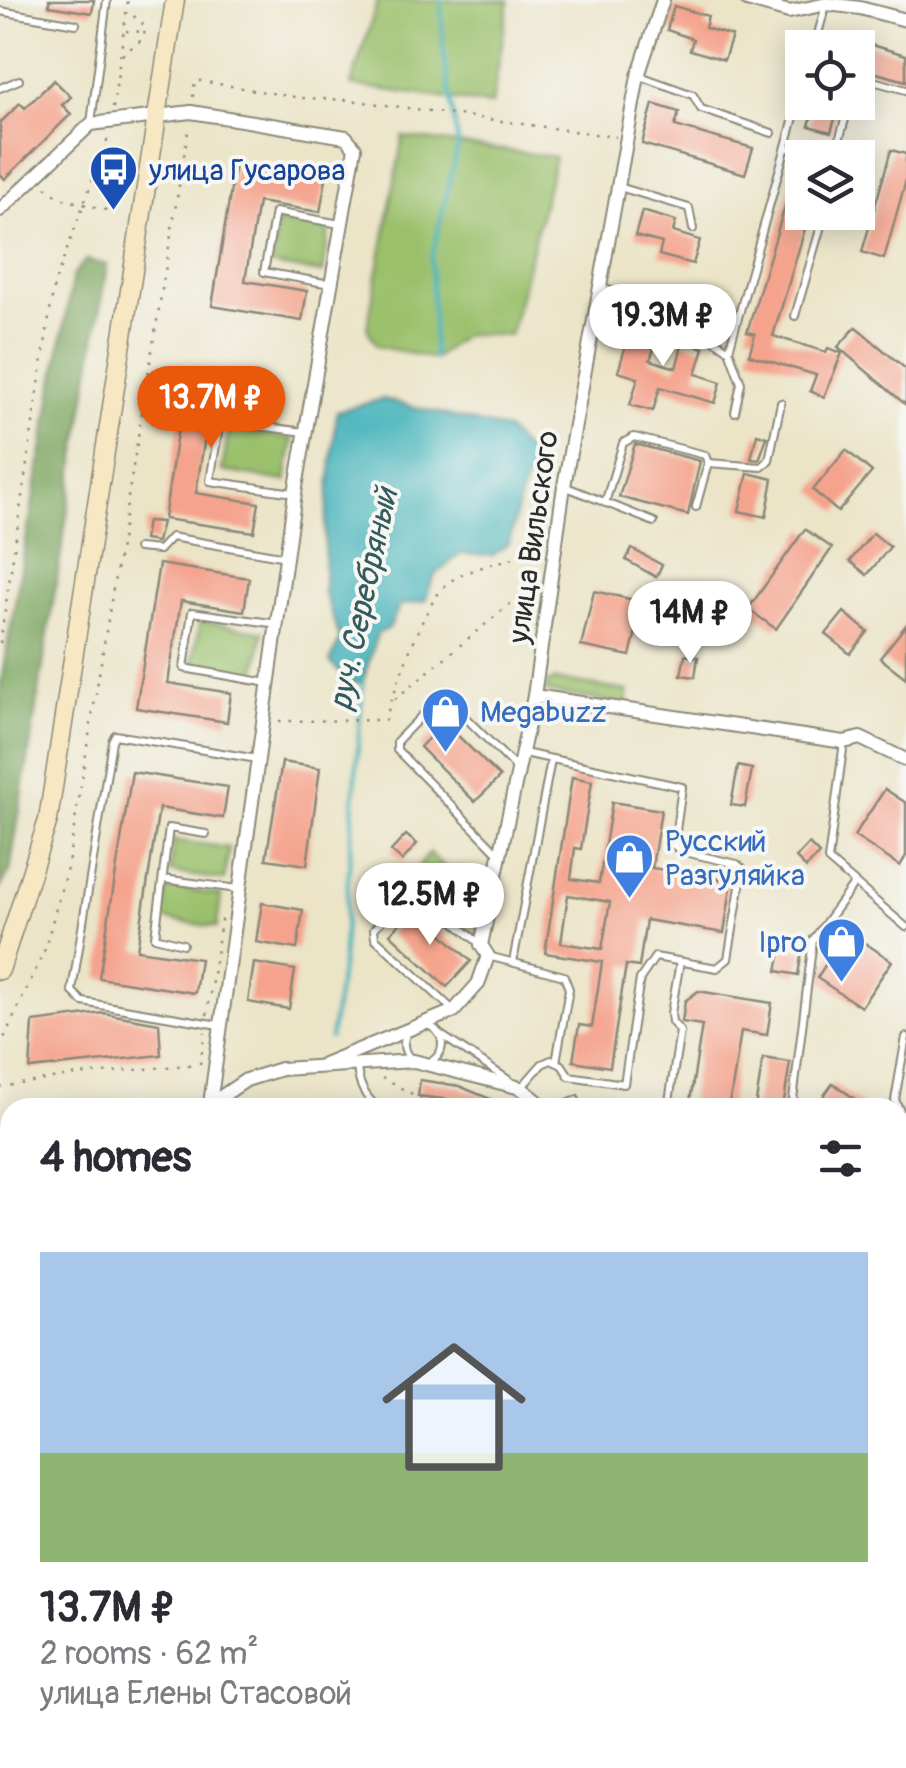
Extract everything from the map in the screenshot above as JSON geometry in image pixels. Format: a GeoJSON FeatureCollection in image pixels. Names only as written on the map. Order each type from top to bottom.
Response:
{"type":"FeatureCollection","features":[{"type":"Feature","properties":{"kind":"main road"},"geometry":{"type":"LineString","coordinates":[[0,970],[48,820],[174,0]]}},
{"type":"Feature","properties":{"kind":"street","name":"улица Вильского"},"geometry":{"type":"LineString","coordinates":[[454,1011],[478,984],[499,854],[534,696],[598,286],[638,76],[663,0]]}},
{"type":"Feature","properties":{"kind":"street"},"geometry":{"type":"LineString","coordinates":[[748,0],[789,12],[820,2],[862,4],[906,20]]}},
{"type":"Feature","properties":{"kind":"street"},"geometry":{"type":"LineString","coordinates":[[0,210],[91,124],[110,128],[156,114],[191,112],[346,138],[354,148],[295,493],[210,1098]]}},
{"type":"Feature","properties":{"kind":"street"},"geometry":{"type":"LineString","coordinates":[[534,696],[844,742],[860,738],[906,760]]}},
{"type":"Feature","properties":{"kind":"street"},"geometry":{"type":"LineString","coordinates":[[324,1064],[454,1011]]}},
{"type":"Feature","properties":{"kind":"street"},"geometry":{"type":"LineString","coordinates":[[220,1098],[246,1080],[281,1068],[419,1062],[521,1088],[534,1098]]}},
{"type":"Feature","properties":{"kind":"lane"},"geometry":{"type":"LineString","coordinates":[[91,124],[107,0]]}},
{"type":"Feature","properties":{"kind":"lane"},"geometry":{"type":"LineString","coordinates":[[816,30],[820,2]]}},
{"type":"Feature","properties":{"kind":"lane"},"geometry":{"type":"LineString","coordinates":[[0,11],[76,24]]}},
{"type":"Feature","properties":{"kind":"lane"},"geometry":{"type":"LineString","coordinates":[[638,76],[693,94],[701,109],[772,133]]}},
{"type":"Feature","properties":{"kind":"lane"},"geometry":{"type":"LineString","coordinates":[[0,88],[19,80]]}},
{"type":"Feature","properties":{"kind":"lane"},"geometry":{"type":"LineString","coordinates":[[875,82],[906,90]]}},
{"type":"Feature","properties":{"kind":"lane"},"geometry":{"type":"LineString","coordinates":[[735,412],[741,383],[729,350],[785,150]]}},
{"type":"Feature","properties":{"kind":"lane"},"geometry":{"type":"LineString","coordinates":[[618,186],[689,208],[693,228]]}},
{"type":"Feature","properties":{"kind":"lane"},"geometry":{"type":"LineString","coordinates":[[330,284],[264,272],[275,212],[340,224]]}},
{"type":"Feature","properties":{"kind":"lane"},"geometry":{"type":"LineString","coordinates":[[795,316],[820,230]]}},
{"type":"Feature","properties":{"kind":"lane"},"geometry":{"type":"LineString","coordinates":[[598,286],[676,314],[729,350]]}},
{"type":"Feature","properties":{"kind":"lane"},"geometry":{"type":"LineString","coordinates":[[671,347],[676,314]]}},
{"type":"Feature","properties":{"kind":"lane"},"geometry":{"type":"LineString","coordinates":[[708,463],[762,467],[769,460],[781,403]]}},
{"type":"Feature","properties":{"kind":"lane"},"geometry":{"type":"LineString","coordinates":[[295,493],[210,481],[220,420],[305,432]]}},
{"type":"Feature","properties":{"kind":"lane"},"geometry":{"type":"LineString","coordinates":[[605,503],[623,443],[634,437],[705,455],[708,463],[696,507]]}},
{"type":"Feature","properties":{"kind":"lane"},"geometry":{"type":"LineString","coordinates":[[564,486],[654,522]]}},
{"type":"Feature","properties":{"kind":"lane"},"geometry":{"type":"LineString","coordinates":[[138,548],[159,550],[170,537],[287,557]]}},
{"type":"Feature","properties":{"kind":"lane"},"geometry":{"type":"LineString","coordinates":[[269,683],[184,668],[192,612],[278,624]]}},
{"type":"Feature","properties":{"kind":"lane"},"geometry":{"type":"LineString","coordinates":[[499,854],[397,750],[397,741],[439,698],[447,698],[518,770]]}},
{"type":"Feature","properties":{"kind":"lane"},"geometry":{"type":"LineString","coordinates":[[219,1025],[82,1002],[72,991],[115,735],[256,759]]}},
{"type":"Feature","properties":{"kind":"lane"},"geometry":{"type":"LineString","coordinates":[[844,742],[828,860],[906,927]]}},
{"type":"Feature","properties":{"kind":"lane"},"geometry":{"type":"LineString","coordinates":[[523,753],[682,787],[674,845],[680,851],[737,864],[742,869],[728,959],[717,968],[655,957],[640,979],[624,1084],[568,1076],[556,1062]]}},
{"type":"Feature","properties":{"kind":"lane"},"geometry":{"type":"LineString","coordinates":[[513,962],[551,760]]}},
{"type":"Feature","properties":{"kind":"lane"},"geometry":{"type":"LineString","coordinates":[[183,944],[155,937],[169,828],[206,834]]}},
{"type":"Feature","properties":{"kind":"lane"},"geometry":{"type":"LineString","coordinates":[[163,879],[238,889]]}},
{"type":"Feature","properties":{"kind":"lane"},"geometry":{"type":"LineString","coordinates":[[793,1098],[813,940],[854,884]]}},
{"type":"Feature","properties":{"kind":"lane"},"geometry":{"type":"LineString","coordinates":[[454,1011],[375,938],[374,929],[410,890],[417,890],[484,950],[564,976],[570,988],[556,1062]]}},
{"type":"Feature","properties":{"kind":"lane"},"geometry":{"type":"LineString","coordinates":[[670,1098],[680,1032],[671,1013],[680,962]]}},
{"type":"Feature","properties":{"kind":"lane"},"geometry":{"type":"LineString","coordinates":[[438,1032],[441,1050],[435,1059],[419,1062],[406,1054],[403,1044],[407,1033],[415,1026],[428,1025],[521,1088],[542,1064],[556,1062]]}},
{"type":"Feature","properties":{"kind":"lane"},"geometry":{"type":"LineString","coordinates":[[895,1098],[906,1038]]}},
{"type":"Feature","properties":{"kind":"lane"},"geometry":{"type":"LineString","coordinates":[[357,1066],[358,1080],[368,1098]]}},
{"type":"Feature","properties":{"kind":"path"},"geometry":{"type":"LineString","coordinates":[[0,643],[54,286],[110,128],[128,0]]}},
{"type":"Feature","properties":{"kind":"path"},"geometry":{"type":"LineString","coordinates":[[121,56],[144,38],[145,26],[126,10]]}},
{"type":"Feature","properties":{"kind":"path"},"geometry":{"type":"LineString","coordinates":[[123,31],[144,32]]}},
{"type":"Feature","properties":{"kind":"path"},"geometry":{"type":"LineString","coordinates":[[0,1047],[45,949],[68,864],[195,80],[301,98],[350,100],[627,138]]}},
{"type":"Feature","properties":{"kind":"path"},"geometry":{"type":"LineString","coordinates":[[41,182],[60,198],[114,212]]}},
{"type":"Feature","properties":{"kind":"path"},"geometry":{"type":"LineString","coordinates":[[391,702],[521,595],[552,476]]}},
{"type":"Feature","properties":{"kind":"path"},"geometry":{"type":"LineString","coordinates":[[263,722],[384,720],[412,646],[436,596],[448,582],[534,552]]}},
{"type":"Feature","properties":{"kind":"path"},"geometry":{"type":"LineString","coordinates":[[0,1087],[216,1060]]}},
{"type":"Feature","properties":{"kind":"path"},"geometry":{"type":"LineString","coordinates":[[357,1066],[422,1098]]}},
{"type":"Feature","properties":{"kind":"green space"},"geometry":{"type":"Polygon","coordinates":[[[378,0],[509,0],[492,105],[351,85],[378,0]]]}},
{"type":"Feature","properties":{"kind":"green space"},"geometry":{"type":"Polygon","coordinates":[[[403,137],[555,157],[510,335],[465,334],[434,359],[377,346],[367,328],[403,137]]]}},
{"type":"Feature","properties":{"kind":"green space"},"geometry":{"type":"Polygon","coordinates":[[[278,222],[329,230],[323,273],[272,265],[278,222]]]}},
{"type":"Feature","properties":{"kind":"green space"},"geometry":{"type":"Polygon","coordinates":[[[86,260],[107,265],[10,871],[0,888],[0,687],[73,275],[86,260]]]}},
{"type":"Feature","properties":{"kind":"green space"},"geometry":{"type":"Polygon","coordinates":[[[229,428],[293,439],[286,481],[222,471],[229,428]]]}},
{"type":"Feature","properties":{"kind":"green space"},"geometry":{"type":"Polygon","coordinates":[[[200,621],[263,632],[256,674],[192,663],[200,621]]]}},
{"type":"Feature","properties":{"kind":"green space"},"geometry":{"type":"Polygon","coordinates":[[[548,682],[628,691],[628,705],[546,692],[548,682]]]}},
{"type":"Feature","properties":{"kind":"green space"},"geometry":{"type":"Polygon","coordinates":[[[174,840],[229,848],[224,880],[170,872],[174,840]]]}},
{"type":"Feature","properties":{"kind":"green space"},"geometry":{"type":"Polygon","coordinates":[[[429,853],[478,897],[475,926],[414,872],[429,853]]]}},
{"type":"Feature","properties":{"kind":"green space"},"geometry":{"type":"Polygon","coordinates":[[[167,887],[221,895],[217,927],[162,919],[167,887]]]}},
{"type":"Feature","properties":{"kind":"water"},"geometry":{"type":"Polygon","coordinates":[[[383,399],[506,430],[535,459],[521,493],[509,543],[492,556],[460,554],[434,576],[425,601],[400,605],[389,628],[377,634],[363,681],[351,684],[330,662],[340,639],[324,592],[325,528],[337,411],[383,399]]]}},
{"type":"Feature","properties":{"kind":"building"},"geometry":{"type":"Polygon","coordinates":[[[49,0],[94,0],[92,13],[49,6],[49,0]]]}},
{"type":"Feature","properties":{"kind":"building"},"geometry":{"type":"Polygon","coordinates":[[[674,6],[708,16],[705,28],[732,36],[724,60],[690,50],[693,39],[667,30],[674,6]]]}},
{"type":"Feature","properties":{"kind":"building"},"geometry":{"type":"Polygon","coordinates":[[[875,46],[906,55],[906,81],[875,73],[875,46]]]}},
{"type":"Feature","properties":{"kind":"building"},"geometry":{"type":"Polygon","coordinates":[[[54,80],[71,97],[62,105],[71,114],[5,179],[0,174],[0,123],[20,103],[25,108],[54,80]]]}},
{"type":"Feature","properties":{"kind":"building"},"geometry":{"type":"Polygon","coordinates":[[[653,104],[679,112],[675,126],[753,148],[745,174],[642,144],[653,104]]]}},
{"type":"Feature","properties":{"kind":"building"},"geometry":{"type":"Polygon","coordinates":[[[811,120],[835,120],[831,132],[809,126],[811,120]]]}},
{"type":"Feature","properties":{"kind":"building"},"geometry":{"type":"Polygon","coordinates":[[[891,150],[906,154],[906,180],[884,259],[862,252],[868,230],[875,230],[875,206],[891,150]]]}},
{"type":"Feature","properties":{"kind":"building"},"geometry":{"type":"Polygon","coordinates":[[[235,164],[326,179],[320,212],[258,202],[245,281],[307,291],[302,321],[212,306],[235,164]]]}},
{"type":"Feature","properties":{"kind":"building"},"geometry":{"type":"Polygon","coordinates":[[[785,206],[785,230],[805,230],[773,336],[842,353],[824,397],[810,391],[816,375],[749,355],[755,334],[747,332],[785,206]]]}},
{"type":"Feature","properties":{"kind":"building"},"geometry":{"type":"Polygon","coordinates":[[[642,211],[676,221],[673,232],[700,240],[693,264],[659,255],[662,243],[635,236],[642,211]]]}},
{"type":"Feature","properties":{"kind":"building"},"geometry":{"type":"Polygon","coordinates":[[[634,318],[662,326],[650,360],[676,368],[683,342],[704,348],[696,374],[721,382],[715,403],[660,387],[653,411],[630,405],[638,378],[618,372],[634,318]]]}},
{"type":"Feature","properties":{"kind":"building"},"geometry":{"type":"Polygon","coordinates":[[[856,327],[906,369],[906,405],[838,347],[856,327]]]}},
{"type":"Feature","properties":{"kind":"building"},"geometry":{"type":"Polygon","coordinates":[[[186,374],[277,388],[272,421],[209,411],[196,493],[259,503],[254,532],[164,519],[186,374]]]}},
{"type":"Feature","properties":{"kind":"building"},"geometry":{"type":"Polygon","coordinates":[[[757,434],[767,437],[759,460],[751,459],[757,434]]]}},
{"type":"Feature","properties":{"kind":"building"},"geometry":{"type":"Polygon","coordinates":[[[635,444],[700,461],[688,515],[619,497],[635,444]]]}},
{"type":"Feature","properties":{"kind":"building"},"geometry":{"type":"Polygon","coordinates":[[[846,450],[872,472],[838,512],[813,490],[846,450]]]}},
{"type":"Feature","properties":{"kind":"building"},"geometry":{"type":"Polygon","coordinates":[[[748,473],[773,479],[766,517],[739,511],[748,473]]]}},
{"type":"Feature","properties":{"kind":"building"},"geometry":{"type":"Polygon","coordinates":[[[147,521],[162,522],[157,542],[144,540],[147,521]]]}},
{"type":"Feature","properties":{"kind":"building"},"geometry":{"type":"Polygon","coordinates":[[[805,529],[832,548],[776,629],[748,609],[805,529]]]}},
{"type":"Feature","properties":{"kind":"building"},"geometry":{"type":"Polygon","coordinates":[[[873,533],[890,547],[867,575],[850,561],[873,533]]]}},
{"type":"Feature","properties":{"kind":"building"},"geometry":{"type":"Polygon","coordinates":[[[632,549],[662,565],[656,577],[626,560],[632,549]]]}},
{"type":"Feature","properties":{"kind":"building"},"geometry":{"type":"Polygon","coordinates":[[[159,564],[249,578],[244,611],[181,601],[168,683],[231,693],[227,722],[136,708],[159,564]]]}},
{"type":"Feature","properties":{"kind":"building"},"geometry":{"type":"Polygon","coordinates":[[[594,591],[643,602],[630,656],[581,646],[594,591]]]}},
{"type":"Feature","properties":{"kind":"building"},"geometry":{"type":"Polygon","coordinates":[[[844,612],[868,632],[850,654],[826,634],[844,612]]]}},
{"type":"Feature","properties":{"kind":"building"},"geometry":{"type":"Polygon","coordinates":[[[906,625],[906,678],[880,658],[906,625]]]}},
{"type":"Feature","properties":{"kind":"building"},"geometry":{"type":"Polygon","coordinates":[[[685,655],[698,657],[695,677],[681,675],[685,655]]]}},
{"type":"Feature","properties":{"kind":"building"},"geometry":{"type":"Polygon","coordinates":[[[444,722],[500,777],[475,802],[420,747],[444,722]]]}},
{"type":"Feature","properties":{"kind":"building"},"geometry":{"type":"Polygon","coordinates":[[[282,762],[320,768],[307,865],[266,859],[282,762]]]}},
{"type":"Feature","properties":{"kind":"building"},"geometry":{"type":"Polygon","coordinates":[[[738,766],[752,769],[745,807],[731,805],[738,766]]]}},
{"type":"Feature","properties":{"kind":"building"},"geometry":{"type":"Polygon","coordinates":[[[132,772],[228,787],[223,818],[159,808],[137,950],[200,959],[195,993],[99,978],[132,772]]]}},
{"type":"Feature","properties":{"kind":"building"},"geometry":{"type":"Polygon","coordinates":[[[572,777],[592,781],[581,849],[575,848],[571,879],[599,883],[612,802],[661,810],[652,868],[732,881],[724,933],[646,920],[639,967],[626,965],[610,1067],[573,1061],[579,1025],[592,1027],[602,962],[545,953],[572,777]],[[568,895],[561,943],[602,949],[610,902],[568,895]]]}},
{"type":"Feature","properties":{"kind":"building"},"geometry":{"type":"Polygon","coordinates":[[[885,789],[906,803],[906,856],[900,866],[854,836],[885,789]]]}},
{"type":"Feature","properties":{"kind":"building"},"geometry":{"type":"Polygon","coordinates":[[[406,835],[417,844],[402,861],[391,851],[406,835]]]}},
{"type":"Feature","properties":{"kind":"building"},"geometry":{"type":"Polygon","coordinates":[[[809,844],[819,854],[806,868],[796,858],[809,844]]]}},
{"type":"Feature","properties":{"kind":"building"},"geometry":{"type":"Polygon","coordinates":[[[262,903],[303,910],[297,949],[256,942],[262,903]]]}},
{"type":"Feature","properties":{"kind":"building"},"geometry":{"type":"Polygon","coordinates":[[[414,908],[471,961],[447,987],[390,934],[414,908]]]}},
{"type":"Feature","properties":{"kind":"building"},"geometry":{"type":"Polygon","coordinates":[[[847,931],[892,961],[861,1007],[817,978],[847,931]]]}},
{"type":"Feature","properties":{"kind":"building"},"geometry":{"type":"Polygon","coordinates":[[[782,947],[802,951],[798,975],[777,971],[782,947]]]}},
{"type":"Feature","properties":{"kind":"building"},"geometry":{"type":"Polygon","coordinates":[[[254,963],[295,970],[289,1009],[248,1002],[254,963]]]}},
{"type":"Feature","properties":{"kind":"building"},"geometry":{"type":"Polygon","coordinates":[[[698,991],[772,1003],[767,1035],[741,1031],[731,1098],[691,1098],[702,1025],[682,1022],[685,1001],[698,991]]]}},
{"type":"Feature","properties":{"kind":"building"},"geometry":{"type":"Polygon","coordinates":[[[103,1013],[159,1023],[161,1055],[30,1069],[33,1022],[103,1013]]]}},
{"type":"Feature","properties":{"kind":"building"},"geometry":{"type":"Polygon","coordinates":[[[763,1058],[790,1062],[785,1098],[757,1098],[763,1058]]]}},
{"type":"Feature","properties":{"kind":"building"},"geometry":{"type":"Polygon","coordinates":[[[420,1080],[459,1086],[488,1098],[434,1098],[418,1096],[420,1080]]]}},
{"type":"Feature","properties":{"kind":"building"},"geometry":{"type":"Polygon","coordinates":[[[833,1083],[853,1098],[822,1098],[833,1083]]]}},
{"type":"Feature","properties":{"kind":"waterway","name":"руч. Серебряный"},"geometry":{"type":"LineString","coordinates":[[434,359],[431,260],[458,146],[444,56],[441,0]]}},
{"type":"Feature","properties":{"kind":"waterway","name":"руч. Серебряный"},"geometry":{"type":"LineString","coordinates":[[330,1038],[342,963],[363,679]]}},
{"type":"Feature","properties":{"kind":"place","name":"улица Гусарова"},"geometry":{"type":"Point","coordinates":[114,212]}},
{"type":"Feature","properties":{"kind":"place","name":"Megabuzz"},"geometry":{"type":"Point","coordinates":[445,754]}},
{"type":"Feature","properties":{"kind":"place","name":"Русский Разгуляйка"},"geometry":{"type":"Point","coordinates":[630,900]}},
{"type":"Feature","properties":{"kind":"place","name":"Ipro"},"geometry":{"type":"Point","coordinates":[842,984]}}]}
